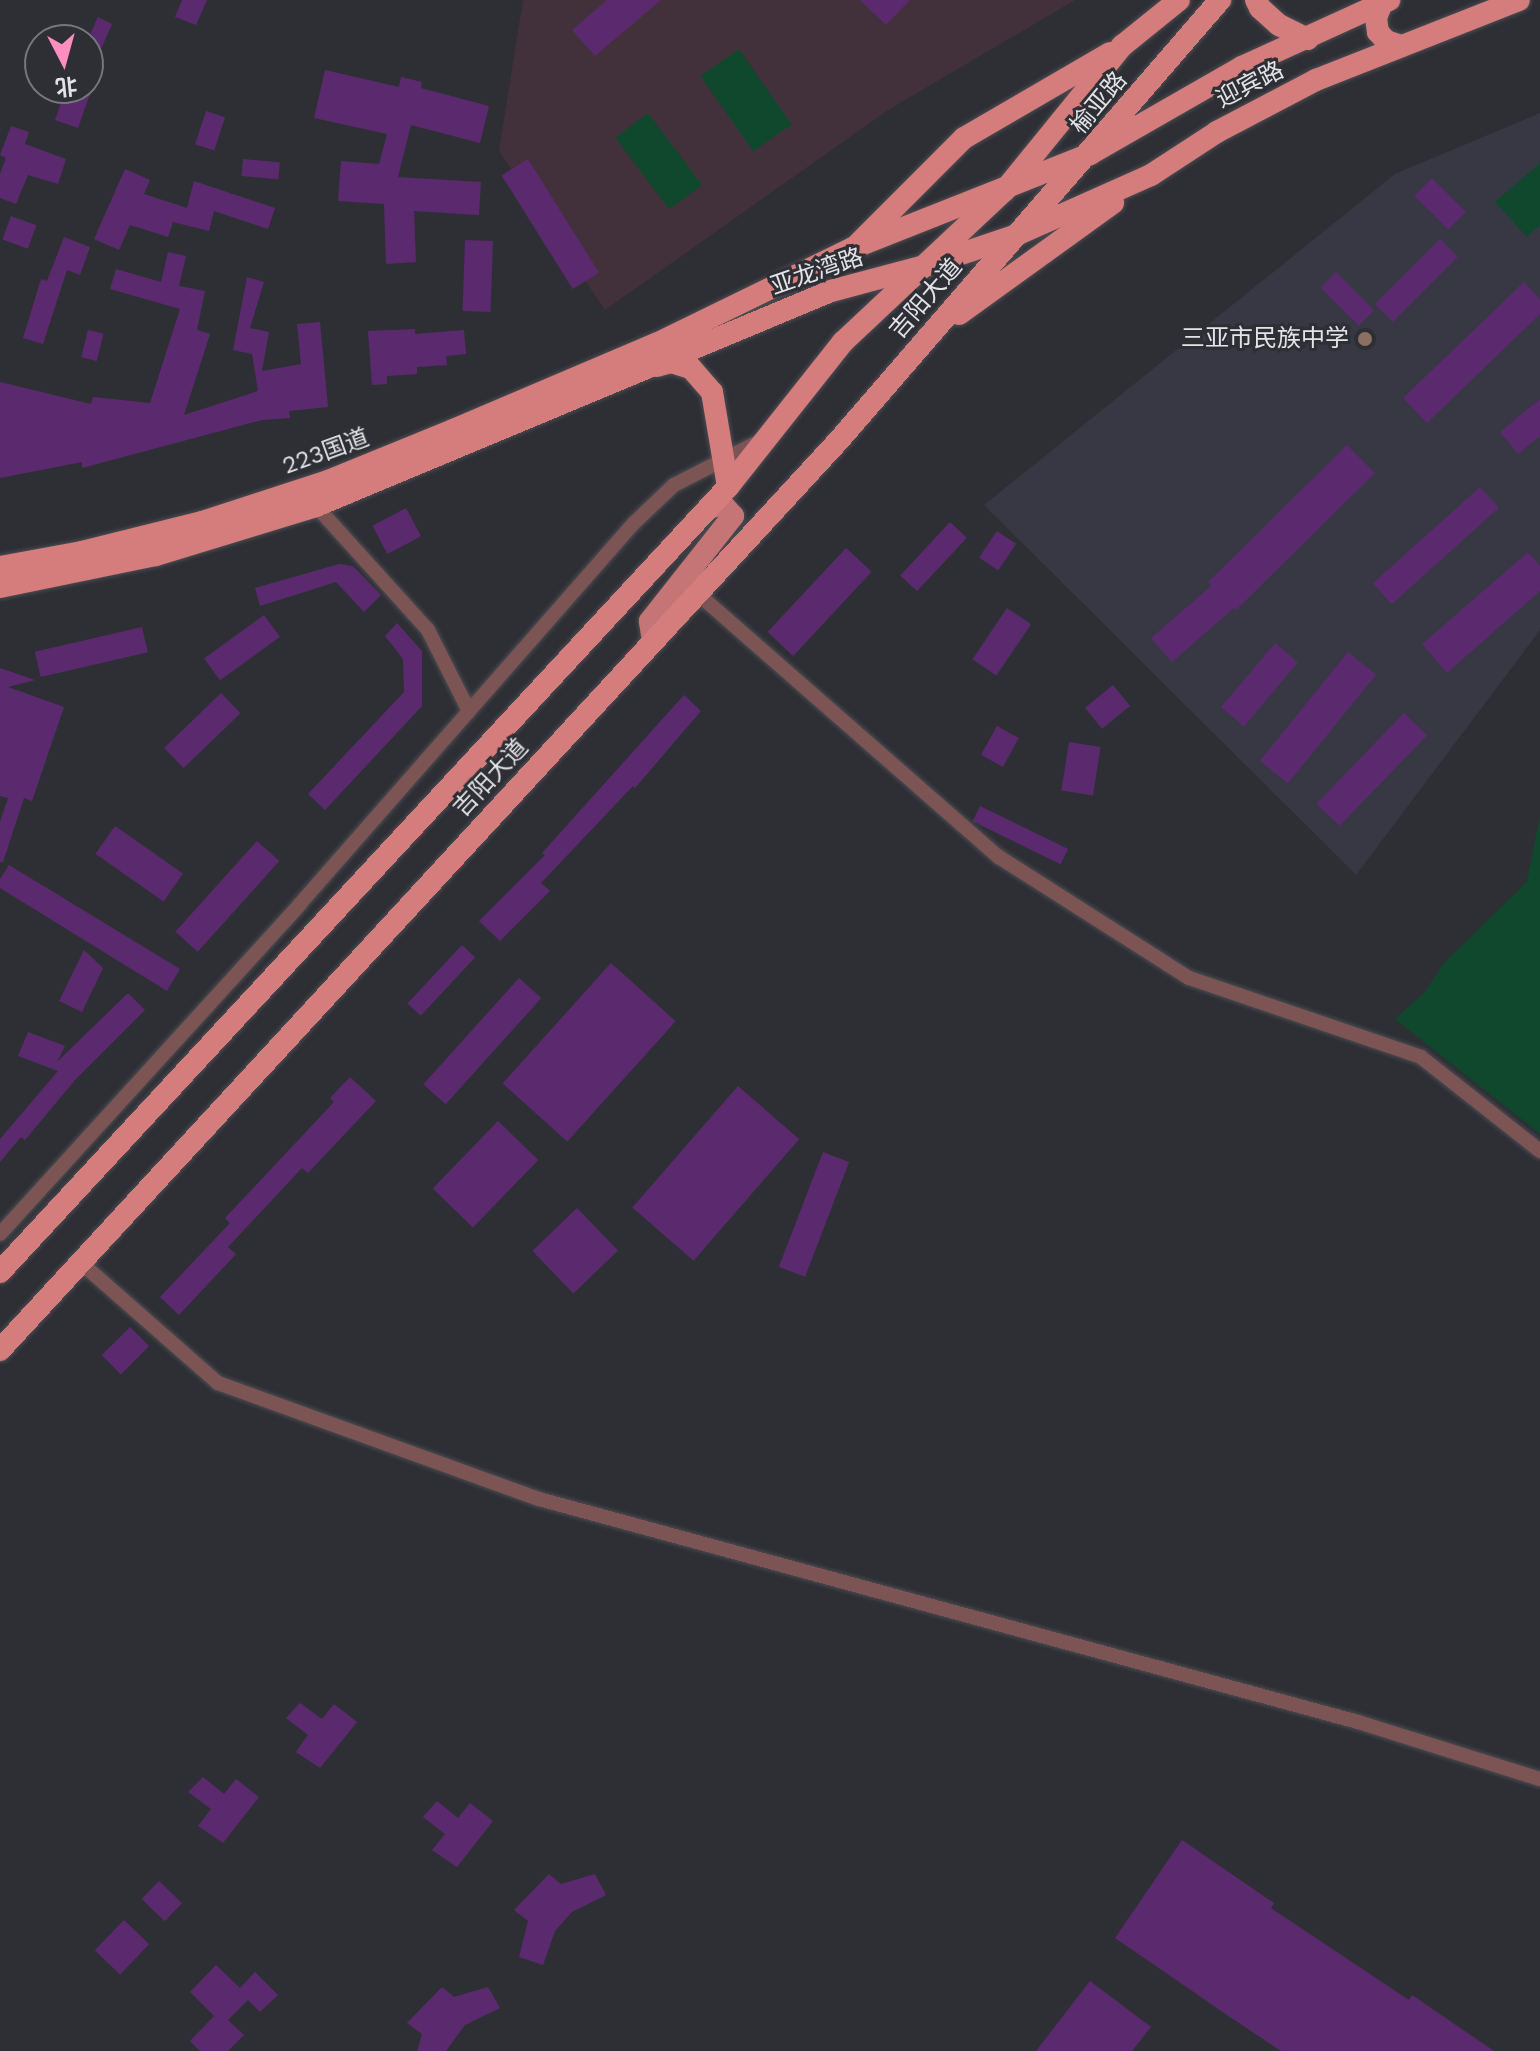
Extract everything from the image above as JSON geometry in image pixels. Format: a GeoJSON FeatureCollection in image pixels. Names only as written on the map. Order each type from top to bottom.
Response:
{"type":"FeatureCollection","features":[{"type":"Feature","properties":{"kind":"highway","name":"榆亚路"},"geometry":{"type":"LineString","coordinates":[[1005,190],[1122,46],[1179,0]]}},
{"type":"Feature","properties":{"kind":"highway","name":"榆亚路"},"geometry":{"type":"LineString","coordinates":[[1014,236],[1090,154],[1220,0]]}},
{"type":"Feature","properties":{"kind":"highway"},"geometry":{"type":"LineString","coordinates":[[1256,0],[1260,8],[1279,25],[1308,39]]}},
{"type":"Feature","properties":{"kind":"highway","name":"迎宾路"},"geometry":{"type":"LineString","coordinates":[[1014,236],[1151,175],[1217,132],[1316,80],[1519,0]]}},
{"type":"Feature","properties":{"kind":"highway"},"geometry":{"type":"LineString","coordinates":[[1385,1],[1376,18],[1378,32],[1386,41],[1401,46]]}},
{"type":"Feature","properties":{"kind":"highway","name":"迎宾路"},"geometry":{"type":"LineString","coordinates":[[1005,190],[1090,154],[1242,67],[1385,1]]}},
{"type":"Feature","properties":{"kind":"highway"},"geometry":{"type":"LineString","coordinates":[[853,248],[964,138],[1122,46]]}},
{"type":"Feature","properties":{"kind":"highway"},"geometry":{"type":"LineString","coordinates":[[929,335],[1151,175]]}},
{"type":"Feature","properties":{"kind":"highway","name":"亚龙湾路"},"geometry":{"type":"LineString","coordinates":[[656,344],[853,248],[1005,190]]}},
{"type":"Feature","properties":{"kind":"highway","name":"吉阳大道"},"geometry":{"type":"LineString","coordinates":[[0,1272],[710,507],[843,342],[1005,190]]}},
{"type":"Feature","properties":{"kind":"highway","name":"亚龙湾路"},"geometry":{"type":"LineString","coordinates":[[640,370],[831,291],[928,265],[1014,236]]}},
{"type":"Feature","properties":{"kind":"highway","name":"吉阳大道"},"geometry":{"type":"LineString","coordinates":[[0,1350],[840,439],[1014,236]]}},
{"type":"Feature","properties":{"kind":"highway","name":"223国道"},"geometry":{"type":"LineString","coordinates":[[0,567],[82,552],[202,522],[328,481],[656,344]]}},
{"type":"Feature","properties":{"kind":"highway"},"geometry":{"type":"LineString","coordinates":[[640,370],[671,362],[691,368],[712,392],[728,487]]}},
{"type":"Feature","properties":{"kind":"highway","name":"223国道"},"geometry":{"type":"LineString","coordinates":[[0,587],[156,555],[316,506],[462,448],[640,370]]}},
{"type":"Feature","properties":{"kind":"main road"},"geometry":{"type":"LineString","coordinates":[[653,641],[650,621],[733,516],[723,505],[710,507]]}},
{"type":"Feature","properties":{"kind":"street"},"geometry":{"type":"LineString","coordinates":[[0,1234],[299,905],[633,524],[674,485],[766,439]]}},
{"type":"Feature","properties":{"kind":"street"},"geometry":{"type":"LineString","coordinates":[[316,506],[428,630],[469,711]]}},
{"type":"Feature","properties":{"kind":"street"},"geometry":{"type":"LineString","coordinates":[[697,593],[999,857],[1189,978],[1421,1057],[1540,1151]]}},
{"type":"Feature","properties":{"kind":"street"},"geometry":{"type":"LineString","coordinates":[[79,1261],[218,1383],[539,1499],[1358,1722],[1540,1779]]}},
{"type":"Feature","properties":{"kind":"shaded area"},"geometry":{"type":"Polygon","coordinates":[[[523,0],[1075,0],[888,110],[605,310],[499,151],[523,0]]]}},
{"type":"Feature","properties":{"kind":"shaded area","name":"三亚市民族中学"},"geometry":{"type":"Polygon","coordinates":[[[1540,113],[1540,630],[1356,875],[984,505],[1395,174],[1540,113]]]}},
{"type":"Feature","properties":{"kind":"green space"},"geometry":{"type":"Polygon","coordinates":[[[739,49],[792,124],[753,151],[700,76],[739,49]]]}},
{"type":"Feature","properties":{"kind":"green space"},"geometry":{"type":"Polygon","coordinates":[[[648,113],[702,185],[669,210],[615,138],[648,113]]]}},
{"type":"Feature","properties":{"kind":"green space"},"geometry":{"type":"Polygon","coordinates":[[[1540,163],[1540,225],[1527,237],[1495,202],[1540,163]]]}},
{"type":"Feature","properties":{"kind":"green space"},"geometry":{"type":"Polygon","coordinates":[[[1540,815],[1540,1134],[1395,1019],[1424,993],[1444,963],[1527,882],[1540,815]]]}},
{"type":"Feature","properties":{"kind":"building"},"geometry":{"type":"Polygon","coordinates":[[[182,0],[207,0],[196,25],[175,17],[182,0]]]}},
{"type":"Feature","properties":{"kind":"building"},"geometry":{"type":"Polygon","coordinates":[[[607,0],[661,0],[595,56],[572,30],[607,0]]]}},
{"type":"Feature","properties":{"kind":"building"},"geometry":{"type":"Polygon","coordinates":[[[860,0],[910,0],[886,25],[860,0]]]}},
{"type":"Feature","properties":{"kind":"building"},"geometry":{"type":"Polygon","coordinates":[[[98,17],[112,24],[104,42],[104,24],[95,24],[98,17]]]}},
{"type":"Feature","properties":{"kind":"building"},"geometry":{"type":"Polygon","coordinates":[[[325,70],[399,87],[401,77],[422,82],[421,88],[489,106],[480,143],[411,125],[398,177],[481,182],[479,215],[414,211],[416,262],[386,264],[384,204],[338,201],[341,161],[379,164],[387,134],[314,118],[325,70]]]}},
{"type":"Feature","properties":{"kind":"building"},"geometry":{"type":"Polygon","coordinates":[[[60,104],[86,104],[78,128],[55,120],[60,104]]]}},
{"type":"Feature","properties":{"kind":"building"},"geometry":{"type":"Polygon","coordinates":[[[206,111],[225,117],[214,150],[195,144],[206,111]]]}},
{"type":"Feature","properties":{"kind":"building"},"geometry":{"type":"Polygon","coordinates":[[[11,126],[29,132],[25,144],[66,159],[58,184],[28,175],[16,204],[0,198],[0,174],[6,158],[0,155],[11,126]]]}},
{"type":"Feature","properties":{"kind":"building"},"geometry":{"type":"Polygon","coordinates":[[[243,159],[280,162],[278,179],[242,176],[243,159]]]}},
{"type":"Feature","properties":{"kind":"building"},"geometry":{"type":"Polygon","coordinates":[[[528,159],[599,273],[573,289],[502,175],[528,159]]]}},
{"type":"Feature","properties":{"kind":"building"},"geometry":{"type":"Polygon","coordinates":[[[125,169],[150,180],[144,194],[187,208],[194,181],[275,208],[268,229],[214,211],[209,231],[173,222],[168,237],[130,225],[119,250],[94,239],[125,169]]]}},
{"type":"Feature","properties":{"kind":"building"},"geometry":{"type":"Polygon","coordinates":[[[1432,178],[1466,212],[1448,230],[1414,196],[1432,178]]]}},
{"type":"Feature","properties":{"kind":"building"},"geometry":{"type":"Polygon","coordinates":[[[11,216],[36,225],[28,249],[2,239],[11,216]]]}},
{"type":"Feature","properties":{"kind":"building"},"geometry":{"type":"Polygon","coordinates":[[[64,237],[90,247],[80,275],[67,270],[43,344],[23,338],[41,279],[47,281],[64,237]]]}},
{"type":"Feature","properties":{"kind":"building"},"geometry":{"type":"Polygon","coordinates":[[[1440,239],[1458,257],[1393,322],[1375,304],[1440,239]]]}},
{"type":"Feature","properties":{"kind":"building"},"geometry":{"type":"Polygon","coordinates":[[[465,240],[493,241],[491,312],[463,311],[465,240]]]}},
{"type":"Feature","properties":{"kind":"building"},"geometry":{"type":"Polygon","coordinates":[[[168,252],[186,256],[179,286],[205,291],[197,330],[210,334],[184,415],[258,391],[252,354],[233,350],[247,277],[264,282],[250,328],[269,332],[262,371],[301,364],[297,324],[320,322],[328,407],[289,411],[290,418],[262,420],[82,468],[82,462],[0,478],[0,382],[91,404],[93,397],[150,403],[180,309],[110,289],[116,269],[161,282],[168,252]]]}},
{"type":"Feature","properties":{"kind":"building"},"geometry":{"type":"Polygon","coordinates":[[[1336,272],[1374,310],[1359,326],[1320,288],[1336,272]]]}},
{"type":"Feature","properties":{"kind":"building"},"geometry":{"type":"Polygon","coordinates":[[[1524,282],[1540,299],[1540,314],[1427,423],[1403,398],[1524,282]]]}},
{"type":"Feature","properties":{"kind":"building"},"geometry":{"type":"Polygon","coordinates":[[[415,329],[415,334],[464,330],[466,354],[446,356],[447,365],[417,367],[417,374],[387,376],[387,384],[372,385],[368,331],[415,329]]]}},
{"type":"Feature","properties":{"kind":"building"},"geometry":{"type":"Polygon","coordinates":[[[88,330],[104,334],[97,361],[81,357],[88,330]]]}},
{"type":"Feature","properties":{"kind":"building"},"geometry":{"type":"Polygon","coordinates":[[[1540,399],[1540,436],[1518,454],[1500,432],[1540,399]]]}},
{"type":"Feature","properties":{"kind":"building"},"geometry":{"type":"Polygon","coordinates":[[[1347,445],[1375,473],[1236,610],[1234,608],[1172,662],[1151,638],[1211,586],[1208,582],[1347,445]]]}},
{"type":"Feature","properties":{"kind":"building"},"geometry":{"type":"Polygon","coordinates":[[[1480,487],[1499,508],[1392,604],[1373,583],[1480,487]]]}},
{"type":"Feature","properties":{"kind":"building"},"geometry":{"type":"Polygon","coordinates":[[[406,508],[421,536],[387,554],[372,526],[406,508]]]}},
{"type":"Feature","properties":{"kind":"building"},"geometry":{"type":"Polygon","coordinates":[[[950,522],[967,538],[917,591],[900,575],[950,522]]]}},
{"type":"Feature","properties":{"kind":"building"},"geometry":{"type":"Polygon","coordinates":[[[997,531],[1016,544],[998,570],[979,558],[997,531]]]}},
{"type":"Feature","properties":{"kind":"building"},"geometry":{"type":"Polygon","coordinates":[[[846,548],[872,572],[793,656],[768,632],[846,548]]]}},
{"type":"Feature","properties":{"kind":"building"},"geometry":{"type":"Polygon","coordinates":[[[1528,552],[1540,566],[1540,591],[1447,673],[1422,644],[1528,552]]]}},
{"type":"Feature","properties":{"kind":"building"},"geometry":{"type":"Polygon","coordinates":[[[339,564],[353,566],[381,595],[364,612],[336,582],[260,606],[255,588],[339,564]]]}},
{"type":"Feature","properties":{"kind":"building"},"geometry":{"type":"Polygon","coordinates":[[[1007,608],[1031,624],[996,676],[972,659],[1007,608]]]}},
{"type":"Feature","properties":{"kind":"building"},"geometry":{"type":"Polygon","coordinates":[[[264,615],[280,637],[220,680],[204,658],[264,615]]]}},
{"type":"Feature","properties":{"kind":"building"},"geometry":{"type":"Polygon","coordinates":[[[397,623],[422,651],[422,706],[325,810],[308,794],[404,692],[403,659],[385,636],[397,623]]]}},
{"type":"Feature","properties":{"kind":"building"},"geometry":{"type":"Polygon","coordinates":[[[142,627],[148,652],[41,677],[35,652],[142,627]]]}},
{"type":"Feature","properties":{"kind":"building"},"geometry":{"type":"Polygon","coordinates":[[[1275,643],[1298,662],[1244,727],[1221,707],[1275,643]]]}},
{"type":"Feature","properties":{"kind":"building"},"geometry":{"type":"Polygon","coordinates":[[[1348,652],[1376,675],[1288,783],[1260,761],[1348,652]]]}},
{"type":"Feature","properties":{"kind":"building"},"geometry":{"type":"Polygon","coordinates":[[[0,668],[35,680],[8,687],[64,707],[32,801],[24,798],[3,862],[0,862],[0,822],[8,798],[0,796],[0,668]]]}},
{"type":"Feature","properties":{"kind":"building"},"geometry":{"type":"Polygon","coordinates":[[[1113,685],[1130,706],[1102,729],[1085,708],[1113,685]]]}},
{"type":"Feature","properties":{"kind":"building"},"geometry":{"type":"Polygon","coordinates":[[[221,693],[240,713],[184,768],[164,748],[221,693]]]}},
{"type":"Feature","properties":{"kind":"building"},"geometry":{"type":"Polygon","coordinates":[[[684,695],[701,711],[635,788],[633,786],[541,883],[550,891],[500,941],[479,921],[545,855],[542,853],[684,695]]]}},
{"type":"Feature","properties":{"kind":"building"},"geometry":{"type":"Polygon","coordinates":[[[1404,713],[1427,735],[1339,826],[1316,804],[1404,713]]]}},
{"type":"Feature","properties":{"kind":"building"},"geometry":{"type":"Polygon","coordinates":[[[997,726],[1019,738],[1003,767],[981,755],[997,726]]]}},
{"type":"Feature","properties":{"kind":"building"},"geometry":{"type":"Polygon","coordinates":[[[1069,742],[1101,747],[1093,795],[1061,790],[1069,742]]]}},
{"type":"Feature","properties":{"kind":"building"},"geometry":{"type":"Polygon","coordinates":[[[980,806],[1068,849],[1061,864],[973,821],[980,806]]]}},
{"type":"Feature","properties":{"kind":"building"},"geometry":{"type":"Polygon","coordinates":[[[115,826],[183,874],[163,901],[95,854],[115,826]]]}},
{"type":"Feature","properties":{"kind":"building"},"geometry":{"type":"Polygon","coordinates":[[[257,841],[279,861],[198,952],[175,932],[257,841]]]}},
{"type":"Feature","properties":{"kind":"building"},"geometry":{"type":"Polygon","coordinates":[[[9,865],[180,969],[167,991],[0,888],[0,879],[9,865]]]}},
{"type":"Feature","properties":{"kind":"building"},"geometry":{"type":"Polygon","coordinates":[[[462,945],[475,957],[421,1016],[407,1004],[462,945]]]}},
{"type":"Feature","properties":{"kind":"building"},"geometry":{"type":"Polygon","coordinates":[[[84,950],[103,968],[82,1012],[59,1001],[84,950]]]}},
{"type":"Feature","properties":{"kind":"building"},"geometry":{"type":"Polygon","coordinates":[[[611,963],[676,1021],[567,1142],[503,1083],[611,963]]]}},
{"type":"Feature","properties":{"kind":"building"},"geometry":{"type":"Polygon","coordinates":[[[519,978],[541,998],[446,1104],[423,1084],[519,978]]]}},
{"type":"Feature","properties":{"kind":"building"},"geometry":{"type":"Polygon","coordinates":[[[128,993],[145,1010],[75,1080],[25,1140],[21,1137],[0,1162],[0,1139],[58,1071],[18,1056],[28,1032],[65,1046],[57,1062],[128,993]]]}},
{"type":"Feature","properties":{"kind":"building"},"geometry":{"type":"Polygon","coordinates":[[[350,1077],[376,1101],[308,1173],[302,1168],[228,1247],[236,1254],[179,1315],[160,1297],[230,1223],[225,1218],[334,1102],[330,1098],[350,1077]]]}},
{"type":"Feature","properties":{"kind":"building"},"geometry":{"type":"Polygon","coordinates":[[[738,1086],[799,1139],[694,1261],[632,1208],[738,1086]]]}},
{"type":"Feature","properties":{"kind":"building"},"geometry":{"type":"Polygon","coordinates":[[[498,1121],[538,1160],[473,1228],[433,1189],[498,1121]]]}},
{"type":"Feature","properties":{"kind":"building"},"geometry":{"type":"Polygon","coordinates":[[[823,1152],[849,1162],[805,1277],[779,1267],[823,1152]]]}},
{"type":"Feature","properties":{"kind":"building"},"geometry":{"type":"Polygon","coordinates":[[[577,1208],[618,1250],[573,1294],[532,1251],[577,1208]]]}},
{"type":"Feature","properties":{"kind":"building"},"geometry":{"type":"Polygon","coordinates":[[[130,1327],[149,1346],[121,1374],[102,1355],[130,1327]]]}},
{"type":"Feature","properties":{"kind":"building"},"geometry":{"type":"Polygon","coordinates":[[[300,1703],[322,1719],[334,1704],[357,1722],[320,1768],[296,1752],[308,1735],[286,1718],[300,1703]]]}},
{"type":"Feature","properties":{"kind":"building"},"geometry":{"type":"Polygon","coordinates":[[[203,1777],[224,1794],[236,1779],[259,1797],[223,1843],[198,1826],[211,1809],[188,1792],[203,1777]]]}},
{"type":"Feature","properties":{"kind":"building"},"geometry":{"type":"Polygon","coordinates":[[[437,1801],[458,1818],[470,1803],[493,1821],[457,1867],[432,1850],[445,1834],[423,1817],[437,1801]]]}},
{"type":"Feature","properties":{"kind":"building"},"geometry":{"type":"Polygon","coordinates":[[[1182,1840],[1274,1903],[1271,1908],[1409,2000],[1412,1995],[1494,2051],[1281,2051],[1230,2017],[1115,1938],[1182,1840]]]}},
{"type":"Feature","properties":{"kind":"building"},"geometry":{"type":"Polygon","coordinates":[[[549,1874],[561,1884],[595,1874],[606,1895],[572,1912],[555,1931],[543,1965],[519,1957],[528,1921],[514,1910],[549,1874]]]}},
{"type":"Feature","properties":{"kind":"building"},"geometry":{"type":"Polygon","coordinates":[[[159,1881],[182,1903],[165,1921],[142,1899],[159,1881]]]}},
{"type":"Feature","properties":{"kind":"building"},"geometry":{"type":"Polygon","coordinates":[[[124,1920],[149,1944],[120,1975],[95,1950],[124,1920]]]}},
{"type":"Feature","properties":{"kind":"building"},"geometry":{"type":"Polygon","coordinates":[[[216,1965],[240,1988],[255,1972],[278,1995],[260,2012],[248,2000],[228,2020],[244,2035],[228,2051],[200,2051],[190,2041],[214,2016],[190,1992],[216,1965]]]}},
{"type":"Feature","properties":{"kind":"building"},"geometry":{"type":"Polygon","coordinates":[[[1090,1981],[1151,2027],[1132,2051],[1036,2051],[1090,1981]]]}},
{"type":"Feature","properties":{"kind":"building"},"geometry":{"type":"Polygon","coordinates":[[[442,1987],[454,1997],[488,1987],[500,2008],[465,2025],[446,2051],[417,2051],[422,2034],[407,2023],[442,1987]]]}},
{"type":"Feature","properties":{"kind":"place","name":"三亚市民族中学"},"geometry":{"type":"Point","coordinates":[1365,339]}}]}
